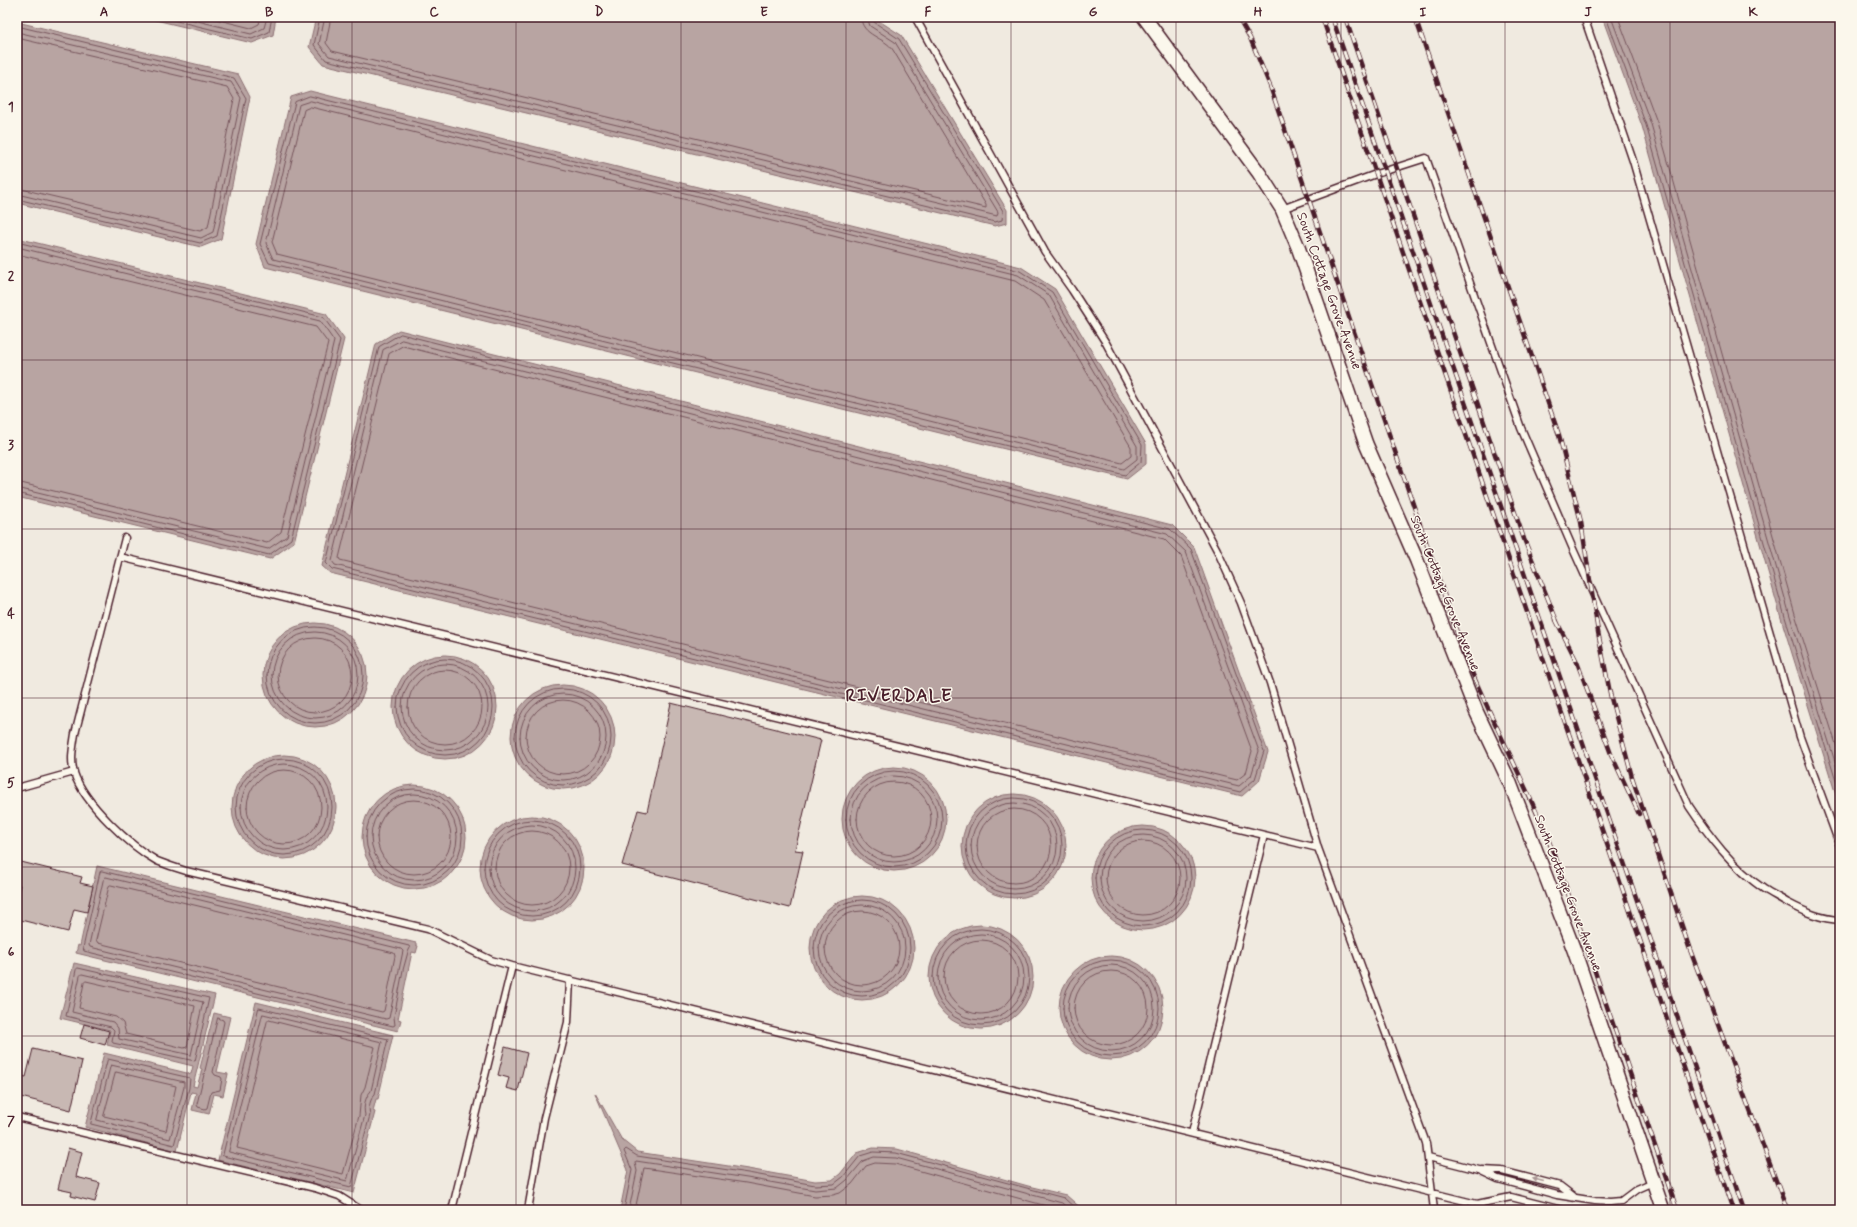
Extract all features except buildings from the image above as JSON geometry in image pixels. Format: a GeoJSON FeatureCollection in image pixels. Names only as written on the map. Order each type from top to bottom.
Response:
{"type":"FeatureCollection","features":[{"type":"Feature","properties":{"kind":"street","name":"South Cottage Grove Avenue"},"geometry":{"type":"LineString","coordinates":[[1144,17],[1259,173],[1282,209],[1298,247],[1366,444],[1417,561],[1476,710],[1510,783],[1568,936],[1663,1210]]}},
{"type":"Feature","properties":{"kind":"lane"},"geometry":{"type":"LineString","coordinates":[[915,17],[1045,252],[1072,290],[1106,343],[1216,550],[1241,603],[1270,683],[1318,848],[1426,1143],[1434,1210]]}},
{"type":"Feature","properties":{"kind":"lane"},"geometry":{"type":"LineString","coordinates":[[1584,17],[1633,161],[1800,737],[1840,846]]}},
{"type":"Feature","properties":{"kind":"lane"},"geometry":{"type":"LineString","coordinates":[[1282,209],[1376,174],[1426,158],[1521,428],[1573,549],[1689,806],[1707,833],[1736,865],[1764,889],[1798,908],[1818,917],[1840,920]]}},
{"type":"Feature","properties":{"kind":"lane"},"geometry":{"type":"LineString","coordinates":[[124,538],[71,754],[74,772],[90,802],[129,841],[158,861],[186,871],[428,929],[491,960],[512,966],[1477,1204],[1511,1197],[1562,1210]]}},
{"type":"Feature","properties":{"kind":"lane"},"geometry":{"type":"LineString","coordinates":[[120,557],[1318,848]]}},
{"type":"Feature","properties":{"kind":"lane"},"geometry":{"type":"LineString","coordinates":[[17,788],[74,772]]}},
{"type":"Feature","properties":{"kind":"lane"},"geometry":{"type":"LineString","coordinates":[[1192,1134],[1264,835]]}},
{"type":"Feature","properties":{"kind":"lane"},"geometry":{"type":"LineString","coordinates":[[452,1210],[512,966]]}},
{"type":"Feature","properties":{"kind":"lane"},"geometry":{"type":"LineString","coordinates":[[528,1210],[544,1118],[568,1022],[570,980]]}},
{"type":"Feature","properties":{"kind":"lane"},"geometry":{"type":"LineString","coordinates":[[17,1117],[315,1188],[339,1196],[361,1210]]}},
{"type":"Feature","properties":{"kind":"lane"},"geometry":{"type":"LineString","coordinates":[[1428,1156],[1479,1170],[1498,1179],[1557,1194],[1595,1201],[1621,1201],[1637,1189],[1653,1182]]}},
{"type":"Feature","properties":{"kind":"lane"},"geometry":{"type":"LineString","coordinates":[[1479,1170],[1502,1171],[1560,1186],[1573,1196]]}},
{"type":"Feature","properties":{"kind":"lane"},"geometry":{"type":"LineString","coordinates":[[1477,1204],[1484,1210]]}},
{"type":"Feature","properties":{"kind":"water"},"geometry":{"type":"Polygon","coordinates":[[[143,17],[276,17],[273,35],[252,43],[143,17]]]}},
{"type":"Feature","properties":{"kind":"water"},"geometry":{"type":"Polygon","coordinates":[[[316,17],[873,17],[901,35],[1007,210],[1007,223],[995,226],[323,64],[309,47],[316,17]]]}},
{"type":"Feature","properties":{"kind":"water"},"geometry":{"type":"Polygon","coordinates":[[[1602,17],[1840,17],[1840,808],[1781,618],[1642,126],[1602,17]]]}},
{"type":"Feature","properties":{"kind":"water"},"geometry":{"type":"Polygon","coordinates":[[[17,22],[238,74],[250,97],[221,239],[201,247],[17,203],[17,22]]]}},
{"type":"Feature","properties":{"kind":"water"},"geometry":{"type":"Polygon","coordinates":[[[310,91],[1021,267],[1055,289],[1146,444],[1146,464],[1127,479],[265,267],[256,244],[291,97],[310,91]]]}},
{"type":"Feature","properties":{"kind":"water"},"geometry":{"type":"Polygon","coordinates":[[[17,238],[326,314],[344,339],[294,542],[270,559],[17,497],[17,238]]]}},
{"type":"Feature","properties":{"kind":"water"},"geometry":{"type":"Polygon","coordinates":[[[399,330],[1172,525],[1194,547],[1268,752],[1259,781],[1242,796],[330,573],[322,566],[376,344],[399,330]]]}},
{"type":"Feature","properties":{"kind":"water"},"geometry":{"type":"Polygon","coordinates":[[[315,623],[335,627],[352,638],[363,655],[367,675],[363,695],[352,712],[335,723],[315,727],[295,723],[278,712],[267,695],[263,675],[267,655],[278,638],[295,627],[315,623]]]}},
{"type":"Feature","properties":{"kind":"water"},"geometry":{"type":"Polygon","coordinates":[[[445,655],[465,659],[482,670],[493,687],[497,707],[493,727],[482,744],[465,755],[445,759],[425,755],[408,744],[397,727],[393,707],[397,687],[408,670],[425,659],[445,655]]]}},
{"type":"Feature","properties":{"kind":"water"},"geometry":{"type":"Polygon","coordinates":[[[563,685],[583,689],[600,700],[611,717],[615,737],[611,757],[600,774],[583,785],[563,789],[543,785],[526,774],[515,757],[511,737],[515,717],[526,700],[543,689],[563,685]]]}},
{"type":"Feature","properties":{"kind":"water"},"geometry":{"type":"Polygon","coordinates":[[[284,755],[304,759],[321,770],[332,787],[336,807],[332,827],[321,844],[304,855],[284,859],[264,855],[247,844],[236,827],[232,807],[236,787],[247,770],[264,759],[284,755]]]}},
{"type":"Feature","properties":{"kind":"water"},"geometry":{"type":"Polygon","coordinates":[[[894,767],[914,771],[931,782],[942,799],[946,819],[942,839],[931,856],[914,867],[894,871],[874,867],[857,856],[846,839],[842,819],[846,799],[857,782],[874,771],[894,767]]]}},
{"type":"Feature","properties":{"kind":"water"},"geometry":{"type":"Polygon","coordinates":[[[414,785],[434,789],[451,800],[462,817],[466,837],[462,857],[451,874],[434,885],[414,889],[394,885],[377,874],[366,857],[362,837],[366,817],[377,800],[394,789],[414,785]]]}},
{"type":"Feature","properties":{"kind":"water"},"geometry":{"type":"Polygon","coordinates":[[[1014,794],[1034,798],[1051,809],[1062,826],[1066,846],[1062,866],[1051,883],[1034,894],[1014,898],[994,894],[977,883],[966,866],[962,846],[966,826],[977,809],[994,798],[1014,794]]]}},
{"type":"Feature","properties":{"kind":"water"},"geometry":{"type":"Polygon","coordinates":[[[532,816],[552,820],[569,831],[580,848],[584,868],[580,888],[569,905],[552,916],[532,920],[512,916],[495,905],[484,888],[480,868],[484,848],[495,831],[512,820],[532,816]]]}},
{"type":"Feature","properties":{"kind":"water"},"geometry":{"type":"Polygon","coordinates":[[[1143,826],[1163,830],[1180,841],[1191,858],[1195,878],[1191,898],[1180,915],[1163,926],[1143,930],[1123,926],[1106,915],[1095,898],[1091,878],[1095,858],[1106,841],[1123,830],[1143,826]]]}},
{"type":"Feature","properties":{"kind":"water"},"geometry":{"type":"Polygon","coordinates":[[[97,866],[416,943],[418,946],[416,953],[412,952],[398,1019],[401,1020],[398,1031],[76,953],[78,945],[80,946],[97,866]]]}},
{"type":"Feature","properties":{"kind":"water"},"geometry":{"type":"Polygon","coordinates":[[[862,896],[882,900],[899,911],[910,928],[914,948],[910,968],[899,985],[882,996],[862,1000],[842,996],[825,985],[814,968],[810,948],[814,928],[825,911],[842,900],[862,896]]]}},
{"type":"Feature","properties":{"kind":"water"},"geometry":{"type":"Polygon","coordinates":[[[981,925],[1001,929],[1018,940],[1029,957],[1033,977],[1029,997],[1018,1014],[1001,1025],[981,1029],[961,1025],[944,1014],[933,997],[929,977],[933,957],[944,940],[961,929],[981,925]]]}},
{"type":"Feature","properties":{"kind":"water"},"geometry":{"type":"Polygon","coordinates":[[[1111,956],[1131,960],[1148,971],[1159,988],[1163,1008],[1159,1028],[1148,1045],[1131,1056],[1111,1060],[1091,1056],[1074,1045],[1063,1028],[1059,1008],[1063,988],[1074,971],[1091,960],[1111,956]]]}},
{"type":"Feature","properties":{"kind":"water"},"geometry":{"type":"Polygon","coordinates":[[[74,963],[215,995],[193,1086],[197,1087],[202,1069],[200,1068],[214,1013],[230,1017],[217,1072],[228,1074],[223,1096],[214,1094],[209,1114],[192,1110],[196,1093],[191,1092],[177,1151],[85,1127],[104,1053],[191,1074],[193,1066],[107,1045],[110,1030],[60,1018],[74,963]]]}},
{"type":"Feature","properties":{"kind":"water"},"geometry":{"type":"Polygon","coordinates":[[[256,1002],[393,1035],[378,1099],[376,1099],[373,1111],[375,1112],[354,1193],[218,1160],[256,1002]]]}},
{"type":"Feature","properties":{"kind":"water"},"geometry":{"type":"Polygon","coordinates":[[[595,1093],[622,1140],[637,1152],[815,1181],[832,1180],[840,1174],[857,1153],[873,1148],[897,1149],[1028,1186],[1066,1195],[1083,1210],[620,1210],[628,1170],[595,1093]]]}},
{"type":"Feature","properties":{"kind":"railway"},"geometry":{"type":"LineString","coordinates":[[1238,17],[1250,38],[1270,86],[1465,656],[1537,813],[1559,867],[1677,1210]]}},
{"type":"Feature","properties":{"kind":"railway"},"geometry":{"type":"LineString","coordinates":[[1322,17],[1733,1210]]}},
{"type":"Feature","properties":{"kind":"railway"},"geometry":{"type":"LineString","coordinates":[[1332,17],[1744,1210]]}},
{"type":"Feature","properties":{"kind":"railway"},"geometry":{"type":"LineString","coordinates":[[1345,17],[1524,539],[1558,624]]}},
{"type":"Feature","properties":{"kind":"railway"},"geometry":{"type":"LineString","coordinates":[[1415,17],[1559,435],[1581,522],[1598,632],[1611,698],[1632,777],[1689,947],[1787,1210]]}},
{"type":"Feature","properties":{"kind":"railway"},"geometry":{"type":"LineString","coordinates":[[1556,620],[1577,662],[1611,754],[1639,814]]}},
{"type":"Feature","properties":{"kind":"district","name":"RIVERDALE"},"geometry":{"type":"Point","coordinates":[899,696]}}]}
